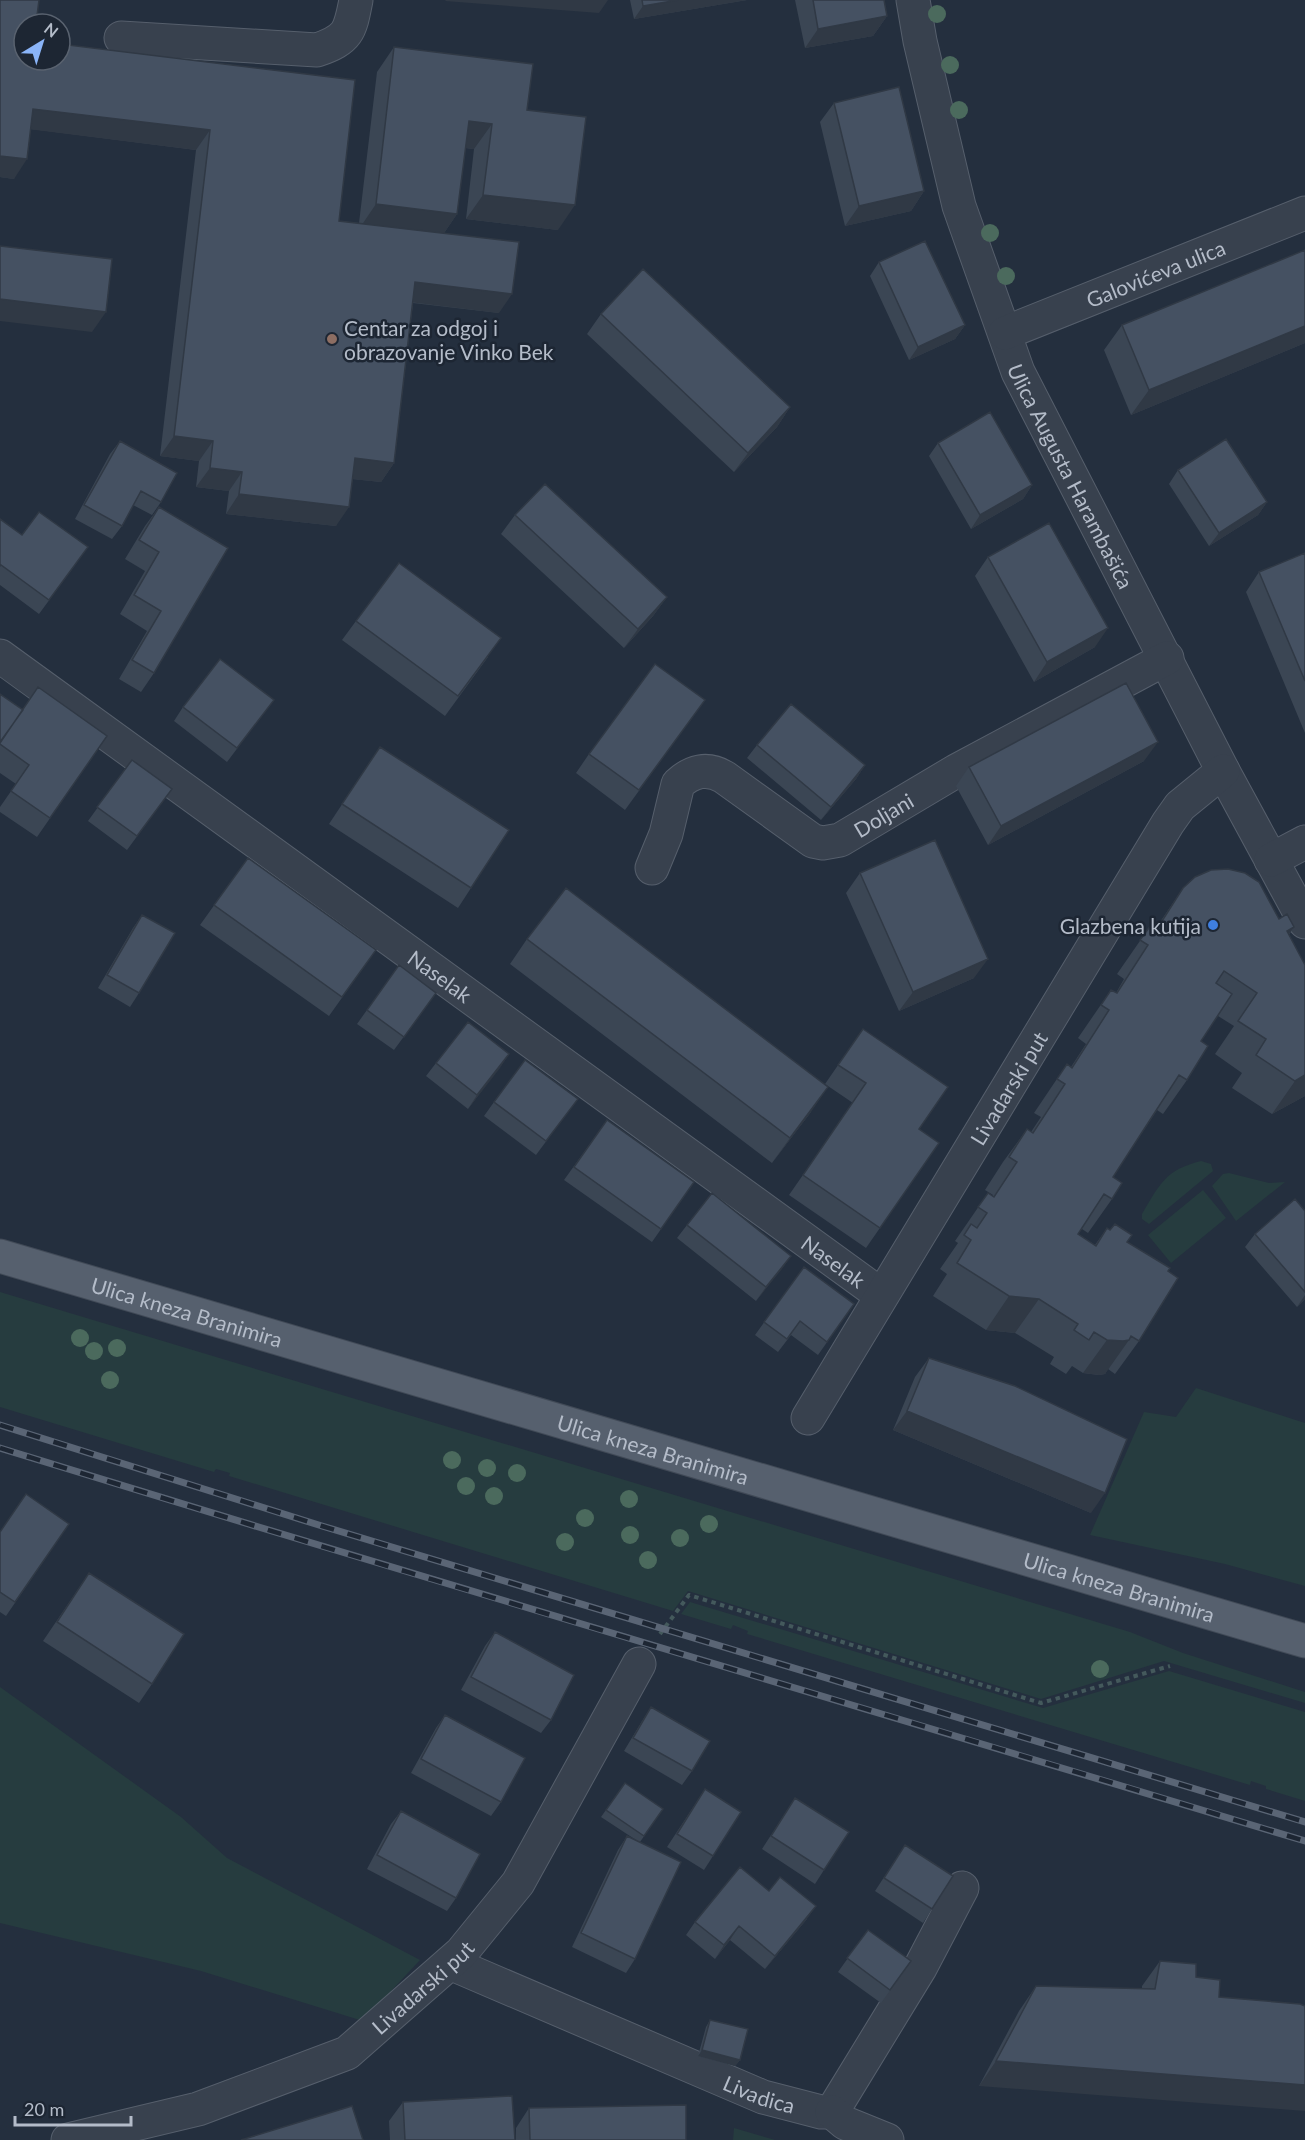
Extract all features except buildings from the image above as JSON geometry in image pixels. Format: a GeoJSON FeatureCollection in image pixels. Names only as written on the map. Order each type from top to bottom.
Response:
{"type":"FeatureCollection","features":[{"type":"Feature","properties":{"kind":"main road","name":"Ulica kneza Branimira"},"geometry":{"type":"LineString","coordinates":[[0,1256],[1305,1641]]}},
{"type":"Feature","properties":{"kind":"street"},"geometry":{"type":"LineString","coordinates":[[121,38],[317,50],[342,40],[351,26],[356,0]]}},
{"type":"Feature","properties":{"kind":"street","name":"Ulica Augusta Harambašića"},"geometry":{"type":"LineString","coordinates":[[913,0],[959,206],[1018,372],[1167,658],[1223,771],[1305,922]]}},
{"type":"Feature","properties":{"kind":"street","name":"Galovićeva ulica"},"geometry":{"type":"LineString","coordinates":[[1005,333],[1305,213]]}},
{"type":"Feature","properties":{"kind":"street","name":"Naselak"},"geometry":{"type":"LineString","coordinates":[[0,656],[881,1295]]}},
{"type":"Feature","properties":{"kind":"street","name":"Doljani"},"geometry":{"type":"LineString","coordinates":[[652,868],[666,834],[678,784],[696,771],[716,772],[813,841],[823,843],[840,840],[956,771],[1167,658]]}},
{"type":"Feature","properties":{"kind":"street","name":"Livadarski put"},"geometry":{"type":"LineString","coordinates":[[808,1418],[1168,823],[1180,806],[1223,771]]}},
{"type":"Feature","properties":{"kind":"street"},"geometry":{"type":"LineString","coordinates":[[1271,860],[1305,842]]}},
{"type":"Feature","properties":{"kind":"street","name":"Livadarski put"},"geometry":{"type":"LineString","coordinates":[[68,2140],[198,2109],[347,2053],[450,1963],[518,1883],[639,1664]]}},
{"type":"Feature","properties":{"kind":"street"},"geometry":{"type":"LineString","coordinates":[[887,2140],[845,2123],[832,2112],[920,1968],[962,1888]]}},
{"type":"Feature","properties":{"kind":"street","name":"Livadica"},"geometry":{"type":"LineString","coordinates":[[450,1963],[763,2097],[821,2112],[832,2112]]}},
{"type":"Feature","properties":{"kind":"path"},"geometry":{"type":"LineString","coordinates":[[639,1664],[689,1595],[1041,1703],[1170,1666]]}},
{"type":"Feature","properties":{"kind":"green space"},"geometry":{"type":"Polygon","coordinates":[[[1201,1161],[1211,1164],[1213,1171],[1149,1224],[1142,1219],[1142,1214],[1159,1186],[1171,1174],[1201,1161]]]}},
{"type":"Feature","properties":{"kind":"green space"},"geometry":{"type":"Polygon","coordinates":[[[1229,1173],[1269,1183],[1285,1182],[1236,1221],[1212,1186],[1223,1174],[1229,1173]]]}},
{"type":"Feature","properties":{"kind":"green space"},"geometry":{"type":"Polygon","coordinates":[[[1203,1190],[1226,1218],[1171,1263],[1148,1235],[1203,1190]]]}},
{"type":"Feature","properties":{"kind":"green space"},"geometry":{"type":"Polygon","coordinates":[[[0,1292],[1130,1632],[1183,1653],[1305,1692],[1305,1703],[1164,1661],[1041,1699],[688,1591],[673,1611],[229,1476],[230,1473],[216,1469],[214,1472],[0,1407],[0,1292]]]}},
{"type":"Feature","properties":{"kind":"green space"},"geometry":{"type":"Polygon","coordinates":[[[1196,1388],[1305,1423],[1305,1586],[1225,1564],[1090,1535],[1144,1412],[1176,1417],[1196,1388]]]}},
{"type":"Feature","properties":{"kind":"green space"},"geometry":{"type":"Polygon","coordinates":[[[690,1602],[1043,1708],[1169,1671],[1305,1712],[1305,1801],[1266,1789],[1266,1786],[1251,1781],[1250,1785],[747,1634],[748,1631],[733,1625],[731,1629],[681,1614],[690,1602]]]}},
{"type":"Feature","properties":{"kind":"green space"},"geometry":{"type":"Polygon","coordinates":[[[0,1687],[181,1817],[227,1858],[420,1960],[363,2021],[201,1971],[0,1923],[0,1687]]]}},
{"type":"Feature","properties":{"kind":"green space"},"geometry":{"type":"Polygon","coordinates":[[[734,2128],[775,2140],[733,2140],[734,2128]]]}},
{"type":"Feature","properties":{"kind":"railway"},"geometry":{"type":"LineString","coordinates":[[0,1425],[322,1526],[1305,1822]]}},
{"type":"Feature","properties":{"kind":"railway"},"geometry":{"type":"LineString","coordinates":[[0,1448],[1305,1841]]}},
{"type":"Feature","properties":{"kind":"place","name":"Centar za odgoj i obrazovanje Vinko Bek"},"geometry":{"type":"Point","coordinates":[332,339]}},
{"type":"Feature","properties":{"kind":"place","name":"Glazbena kutija"},"geometry":{"type":"Point","coordinates":[1213,925]}}]}
